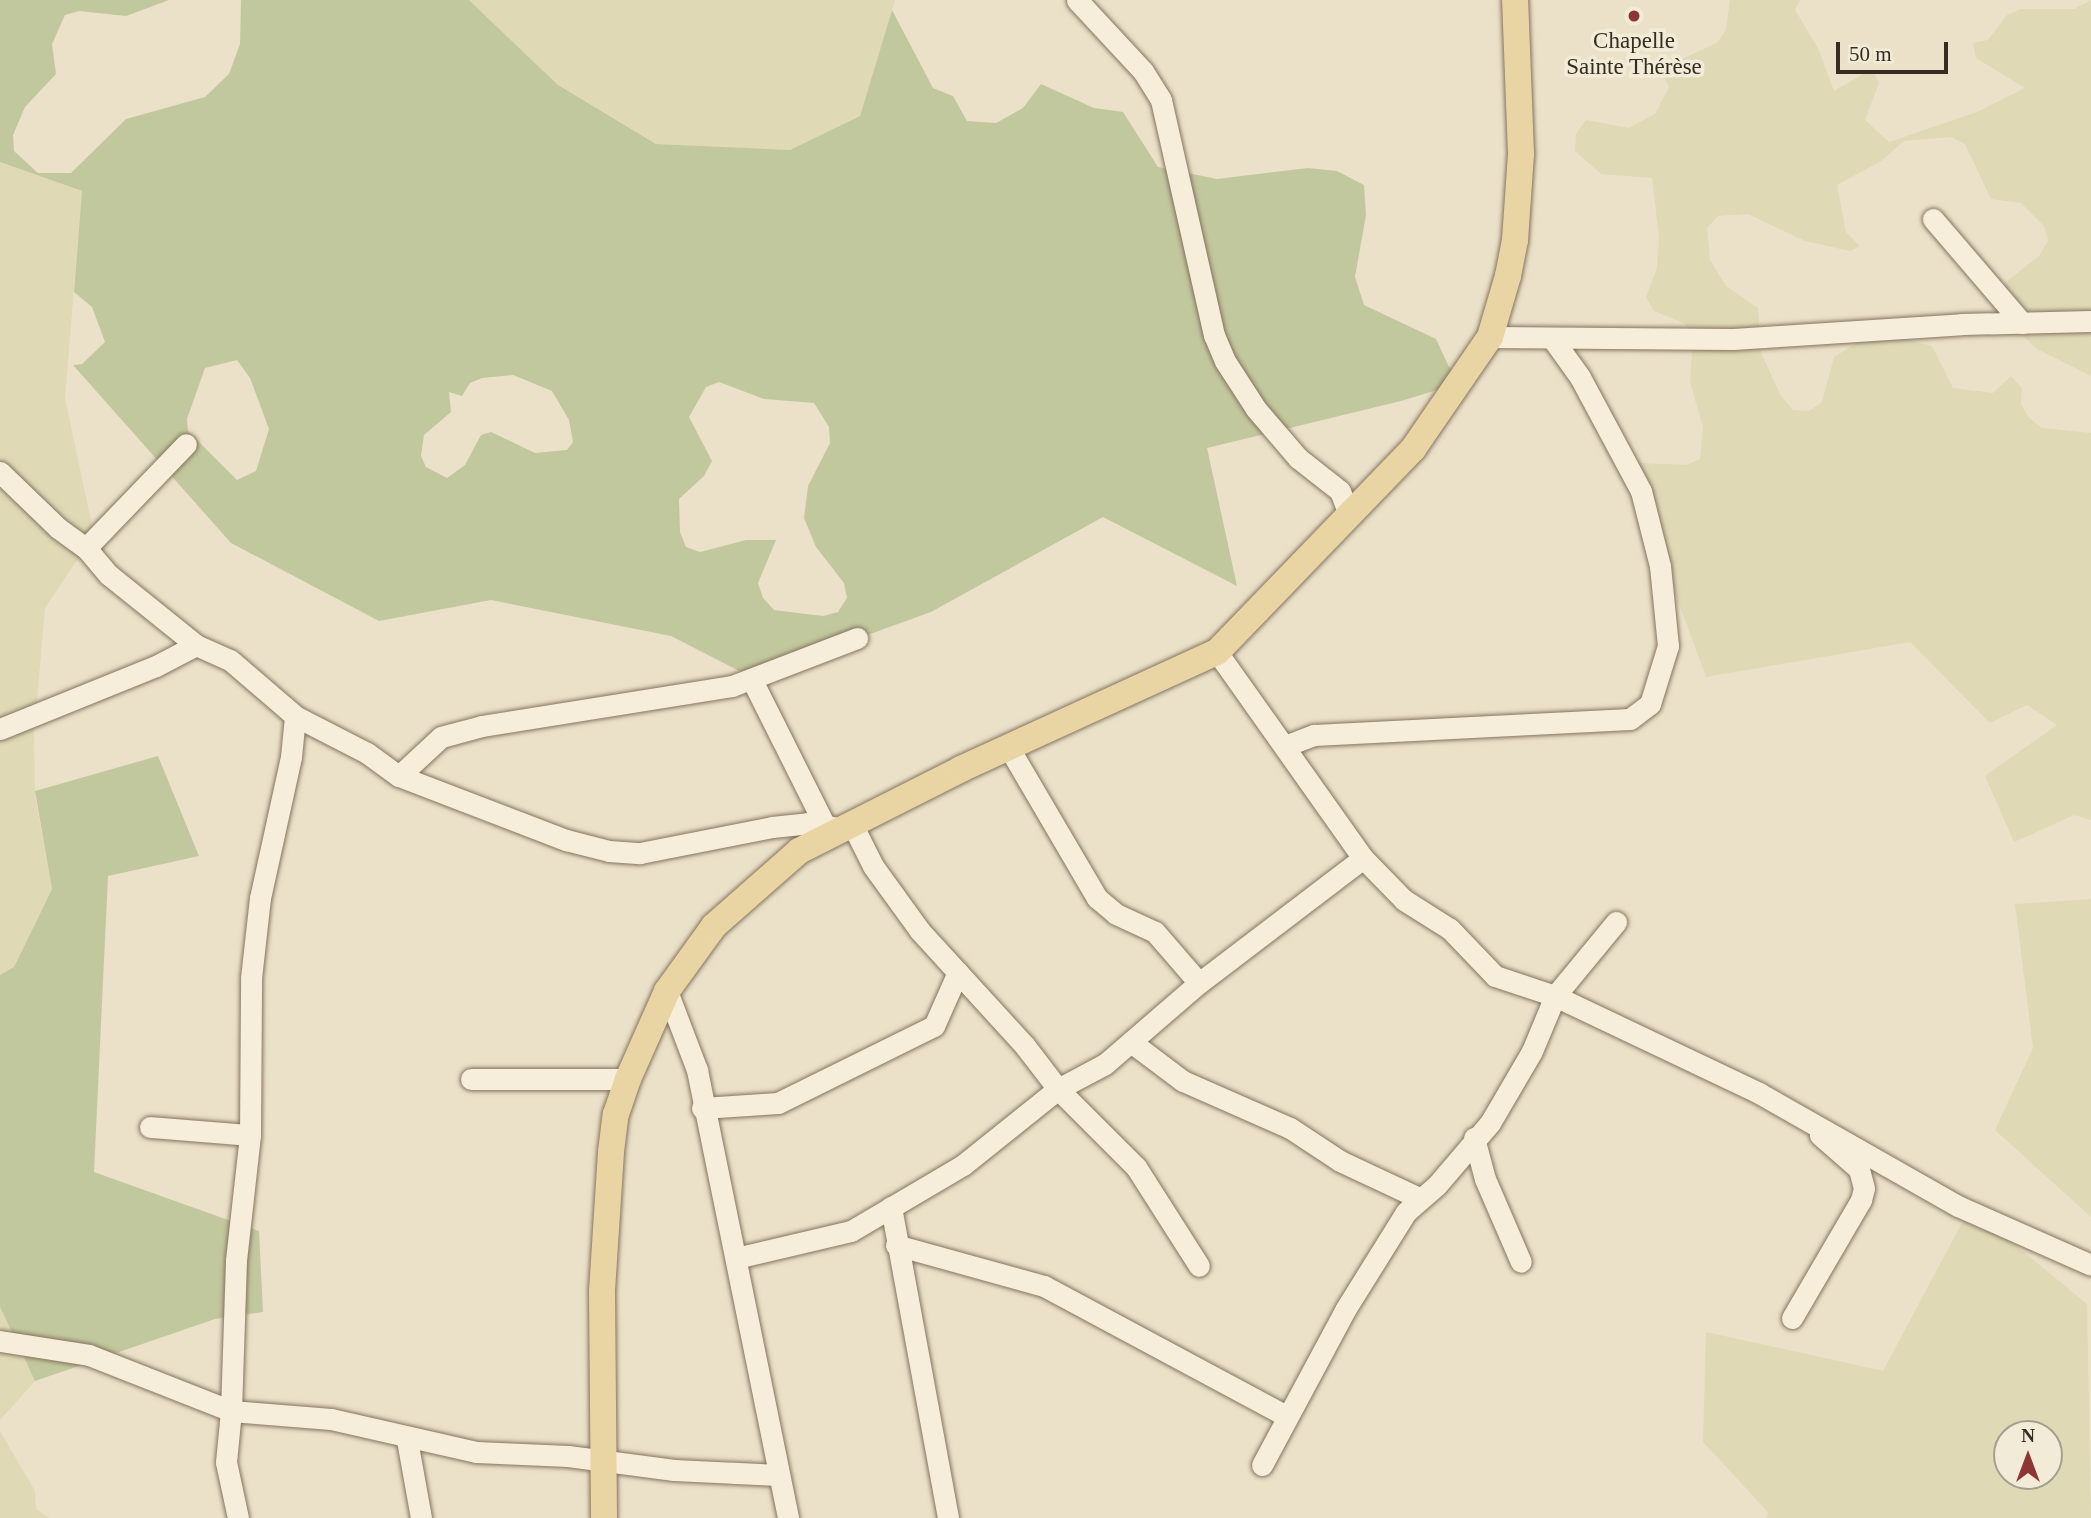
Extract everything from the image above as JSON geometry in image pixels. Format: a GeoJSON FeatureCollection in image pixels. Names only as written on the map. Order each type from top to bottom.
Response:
{"type":"FeatureCollection","features":[{"type":"Feature","properties":{"kind":"main road"},"geometry":{"type":"LineString","coordinates":[[604,1518],[602,1459],[605,1214],[616,1115],[628,1079],[667,991],[692,951],[733,907],[799,850],[839,825],[1217,652],[1433,425],[1490,337],[1508,276],[1519,198],[1515,0]]}},
{"type":"Feature","properties":{"kind":"street"},"geometry":{"type":"LineString","coordinates":[[1077,0],[1137,64],[1161,100],[1214,335],[1225,361],[1256,409],[1298,458],[1335,486],[1349,514]]}},
{"type":"Feature","properties":{"kind":"street"},"geometry":{"type":"LineString","coordinates":[[1933,219],[2022,323]]}},
{"type":"Feature","properties":{"kind":"street"},"geometry":{"type":"LineString","coordinates":[[1490,337],[1733,339],[2091,321]]}},
{"type":"Feature","properties":{"kind":"street"},"geometry":{"type":"LineString","coordinates":[[1285,747],[1314,735],[1630,719],[1650,704],[1668,646],[1660,566],[1643,500],[1580,377],[1552,338]]}},
{"type":"Feature","properties":{"kind":"street"},"geometry":{"type":"LineString","coordinates":[[86,548],[186,444]]}},
{"type":"Feature","properties":{"kind":"street"},"geometry":{"type":"LineString","coordinates":[[0,472],[58,528],[86,548],[109,575],[195,645],[258,680],[295,716],[367,753],[399,776],[566,840],[609,850],[640,853],[772,827],[839,825]]}},
{"type":"Feature","properties":{"kind":"street"},"geometry":{"type":"LineString","coordinates":[[399,776],[441,737],[482,726],[647,702],[752,680],[858,638]]}},
{"type":"Feature","properties":{"kind":"street"},"geometry":{"type":"LineString","coordinates":[[0,729],[156,666],[195,645]]}},
{"type":"Feature","properties":{"kind":"street"},"geometry":{"type":"LineString","coordinates":[[1217,652],[1363,858],[1404,900],[1450,929],[1495,976],[1555,996],[1790,1108],[1958,1206],[2091,1265]]}},
{"type":"Feature","properties":{"kind":"street"},"geometry":{"type":"LineString","coordinates":[[752,680],[839,825],[920,931],[1058,1089],[1136,1167],[1199,1266]]}},
{"type":"Feature","properties":{"kind":"street"},"geometry":{"type":"LineString","coordinates":[[238,1518],[226,1462],[231,1411],[236,1260],[250,1135],[251,978],[260,898],[291,757],[295,716]]}},
{"type":"Feature","properties":{"kind":"street"},"geometry":{"type":"LineString","coordinates":[[1009,748],[1097,898],[1116,914],[1155,932],[1199,982]]}},
{"type":"Feature","properties":{"kind":"street"},"geometry":{"type":"LineString","coordinates":[[736,1258],[851,1231],[963,1165],[1058,1089],[1105,1064],[1199,982],[1363,858]]}},
{"type":"Feature","properties":{"kind":"street"},"geometry":{"type":"LineString","coordinates":[[1262,1465],[1286,1416],[1358,1288],[1406,1212],[1421,1199],[1509,1096],[1555,996],[1616,922]]}},
{"type":"Feature","properties":{"kind":"street"},"geometry":{"type":"LineString","coordinates":[[702,1108],[778,1102],[934,1026],[958,972]]}},
{"type":"Feature","properties":{"kind":"street"},"geometry":{"type":"LineString","coordinates":[[667,991],[697,1070],[702,1108],[736,1258],[788,1518]]}},
{"type":"Feature","properties":{"kind":"street"},"geometry":{"type":"LineString","coordinates":[[1131,1042],[1183,1081],[1290,1128],[1340,1161],[1421,1199]]}},
{"type":"Feature","properties":{"kind":"street"},"geometry":{"type":"LineString","coordinates":[[471,1079],[628,1079]]}},
{"type":"Feature","properties":{"kind":"street"},"geometry":{"type":"LineString","coordinates":[[1790,1108],[1864,1178],[1861,1200],[1792,1318]]}},
{"type":"Feature","properties":{"kind":"street"},"geometry":{"type":"LineString","coordinates":[[149,1127],[250,1135]]}},
{"type":"Feature","properties":{"kind":"street"},"geometry":{"type":"LineString","coordinates":[[1474,1138],[1485,1179],[1521,1262]]}},
{"type":"Feature","properties":{"kind":"street"},"geometry":{"type":"LineString","coordinates":[[891,1207],[948,1518]]}},
{"type":"Feature","properties":{"kind":"street"},"geometry":{"type":"LineString","coordinates":[[896,1245],[1044,1286],[1286,1416]]}},
{"type":"Feature","properties":{"kind":"street"},"geometry":{"type":"LineString","coordinates":[[0,1340],[89,1354],[231,1411],[331,1419],[407,1440],[476,1452],[602,1459],[674,1469],[779,1475]]}},
{"type":"Feature","properties":{"kind":"street"},"geometry":{"type":"LineString","coordinates":[[407,1440],[421,1518]]}},
{"type":"Feature","properties":{"kind":"shaded area"},"geometry":{"type":"Polygon","coordinates":[[[469,0],[895,0],[860,116],[790,150],[656,144],[558,85],[469,0]]]}},
{"type":"Feature","properties":{"kind":"shaded area"},"geometry":{"type":"Polygon","coordinates":[[[1730,0],[1800,0],[1795,10],[1818,48],[1834,91],[1872,69],[1879,83],[1865,120],[1889,142],[1977,112],[2025,88],[1976,58],[1973,43],[1988,40],[2007,15],[2021,9],[2074,9],[2091,0],[2091,376],[2037,349],[2015,328],[2003,284],[2039,256],[2048,241],[2044,226],[2021,203],[1991,199],[1965,144],[1951,137],[1904,141],[1881,161],[1837,185],[1846,232],[1860,246],[1850,251],[1805,241],[1748,214],[1718,216],[1707,228],[1710,260],[1726,286],[1758,308],[1761,353],[1781,396],[1793,410],[1809,411],[1822,402],[1834,357],[1863,339],[1898,337],[1932,346],[1953,388],[1993,393],[2011,376],[2022,388],[2021,404],[2029,418],[2042,428],[2091,433],[2091,820],[2074,815],[2014,842],[1985,776],[2057,725],[2027,705],[1990,723],[1910,642],[1706,677],[1624,455],[1640,463],[1686,465],[1700,459],[1703,427],[1690,382],[1693,336],[1684,323],[1654,311],[1646,297],[1657,268],[1659,237],[1652,178],[1601,174],[1575,151],[1576,134],[1586,120],[1629,128],[1655,114],[1669,87],[1662,73],[1673,63],[1717,43],[1726,30],[1730,0]]]}},
{"type":"Feature","properties":{"kind":"shaded area"},"geometry":{"type":"Polygon","coordinates":[[[0,162],[82,191],[65,398],[94,535],[45,608],[34,733],[35,795],[52,889],[14,967],[0,975],[0,162]]]}},
{"type":"Feature","properties":{"kind":"shaded area"},"geometry":{"type":"Polygon","coordinates":[[[2091,899],[2091,1217],[1995,1130],[2033,1048],[2015,904],[2091,899]]]}},
{"type":"Feature","properties":{"kind":"shaded area"},"geometry":{"type":"Polygon","coordinates":[[[1970,1208],[2087,1304],[2091,1518],[1766,1518],[1768,1512],[1703,1442],[1706,1332],[1883,1371],[1970,1208]]]}},
{"type":"Feature","properties":{"kind":"shaded area"},"geometry":{"type":"Polygon","coordinates":[[[0,1307],[35,1381],[0,1420],[0,1307]]]}},
{"type":"Feature","properties":{"kind":"shaded area"},"geometry":{"type":"Polygon","coordinates":[[[0,1431],[35,1491],[36,1509],[49,1518],[0,1518],[0,1431]]]}},
{"type":"Feature","properties":{"kind":"green space"},"geometry":{"type":"Polygon","coordinates":[[[0,0],[169,0],[126,16],[79,11],[65,15],[52,44],[56,74],[25,107],[13,135],[14,151],[38,173],[71,173],[126,119],[205,97],[229,74],[240,44],[241,0],[469,0],[558,85],[656,144],[790,150],[860,116],[892,10],[933,88],[953,96],[967,121],[996,123],[1023,108],[1041,84],[1094,108],[1123,112],[1158,167],[1217,179],[1308,168],[1337,171],[1364,185],[1366,215],[1355,277],[1364,305],[1436,339],[1449,367],[1470,380],[1401,401],[1207,448],[1237,586],[1103,517],[931,612],[751,677],[671,636],[491,600],[379,621],[231,543],[73,365],[82,364],[105,342],[92,307],[74,292],[82,191],[0,162],[0,0]],[[237,360],[205,368],[187,419],[188,431],[237,480],[256,471],[269,429],[250,378],[237,360]],[[513,375],[482,378],[470,383],[462,396],[449,392],[451,412],[424,435],[421,456],[426,467],[447,478],[465,465],[481,435],[491,432],[535,453],[567,450],[573,442],[569,420],[552,391],[513,375]],[[719,382],[706,387],[689,417],[712,461],[704,476],[679,499],[680,532],[686,547],[700,552],[746,540],[776,540],[758,583],[763,598],[774,610],[823,616],[838,612],[847,598],[844,583],[816,547],[804,518],[808,486],[830,443],[829,427],[814,403],[764,399],[719,382]]]}},
{"type":"Feature","properties":{"kind":"green space"},"geometry":{"type":"Polygon","coordinates":[[[158,756],[199,856],[108,876],[94,1172],[259,1231],[263,1312],[215,1319],[35,1381],[0,1307],[0,975],[14,967],[52,889],[35,791],[158,756]]]}},
{"type":"Feature","properties":{"kind":"place","name":"Chapelle Sainte Thérèse"},"geometry":{"type":"Point","coordinates":[1634,16]}}]}
